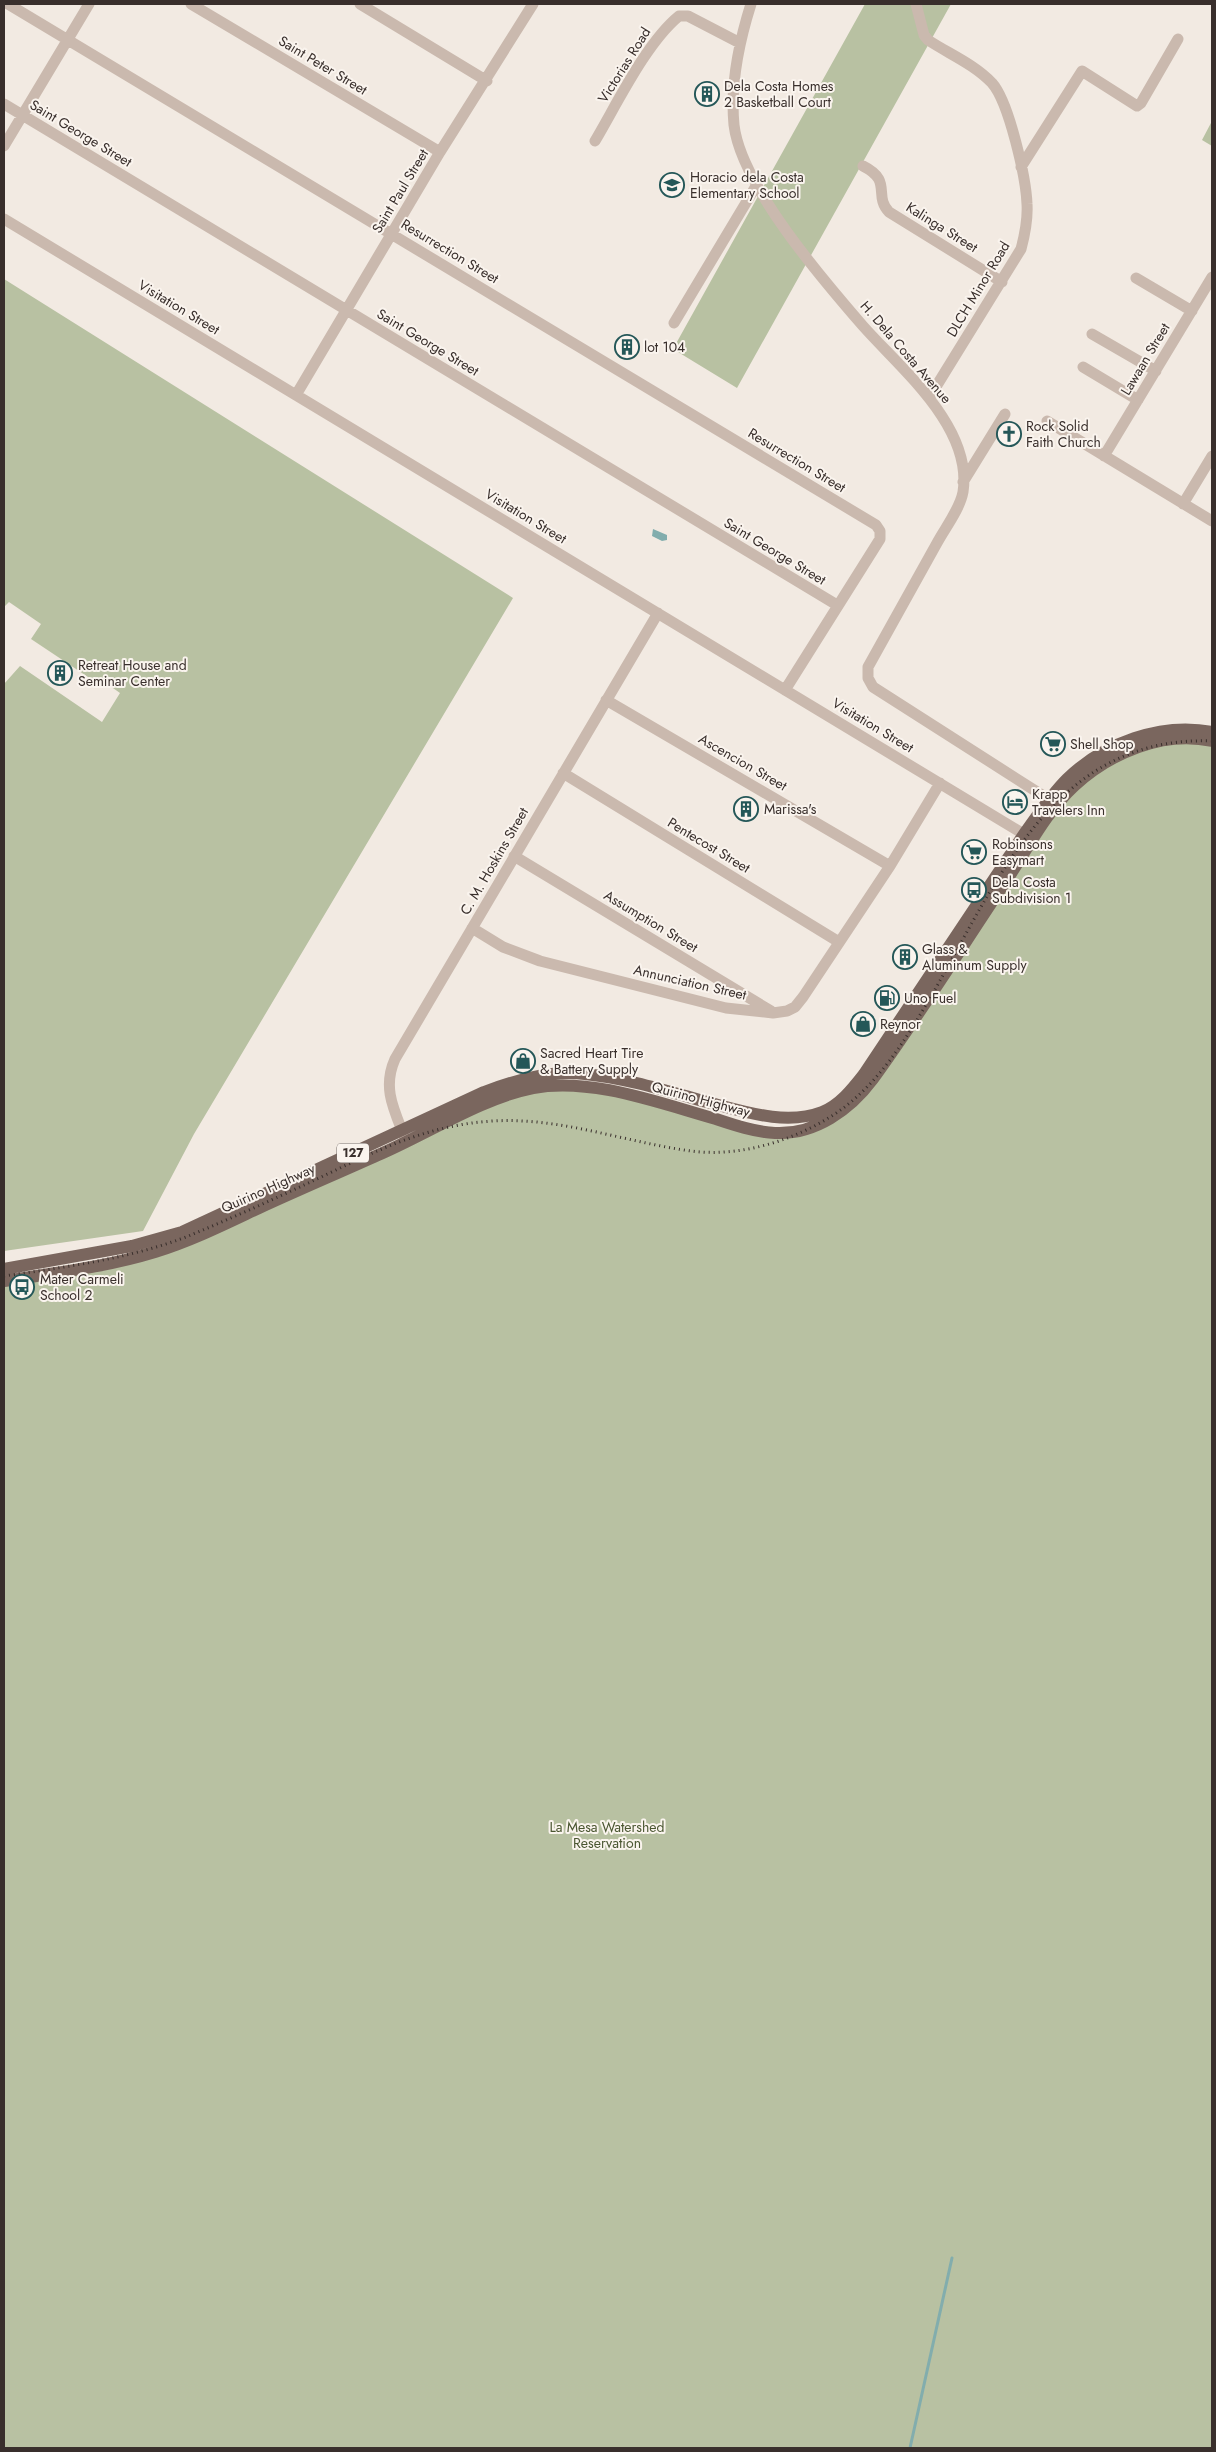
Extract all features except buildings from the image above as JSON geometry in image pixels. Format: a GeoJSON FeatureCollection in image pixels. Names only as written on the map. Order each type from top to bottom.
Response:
{"type":"FeatureCollection","features":[{"type":"Feature","properties":{"kind":"main road","name":"Quirino Highway"},"geometry":{"type":"LineString","coordinates":[[4,1269],[132,1246],[182,1232],[404,1136],[512,1093],[555,1086],[577,1086],[606,1090],[739,1126],[775,1133],[790,1132],[827,1121],[860,1096],[873,1079],[1029,837],[1053,802],[1080,768],[1109,749],[1168,730],[1196,729],[1212,732]]}},
{"type":"Feature","properties":{"kind":"main road","name":"Quirino Highway"},"geometry":{"type":"LineString","coordinates":[[1053,802],[1099,766],[1129,750],[1171,740],[1212,741]]}},
{"type":"Feature","properties":{"kind":"main road","name":"Quirino Highway"},"geometry":{"type":"LineString","coordinates":[[4,1281],[124,1260],[186,1242],[404,1136]]}},
{"type":"Feature","properties":{"kind":"street","name":"Resurrection Street"},"geometry":{"type":"LineString","coordinates":[[8,4],[876,525],[880,531],[880,539],[837,606]]}},
{"type":"Feature","properties":{"kind":"street"},"geometry":{"type":"LineString","coordinates":[[4,146],[89,4]]}},
{"type":"Feature","properties":{"kind":"street","name":"Saint Peter Street"},"geometry":{"type":"LineString","coordinates":[[191,4],[440,152]]}},
{"type":"Feature","properties":{"kind":"street"},"geometry":{"type":"LineString","coordinates":[[360,4],[487,80]]}},
{"type":"Feature","properties":{"kind":"street","name":"Saint Paul Street"},"geometry":{"type":"LineString","coordinates":[[296,395],[440,152],[533,4]]}},
{"type":"Feature","properties":{"kind":"street","name":"H. Dela Costa Avenue"},"geometry":{"type":"LineString","coordinates":[[751,4],[740,43],[734,93],[734,126],[756,186],[786,229],[857,319],[929,398],[941,414],[959,452],[963,482],[962,493],[954,512],[868,667],[868,678],[873,688],[1053,802]]}},
{"type":"Feature","properties":{"kind":"street","name":"DLCH Minor Road"},"geometry":{"type":"LineString","coordinates":[[916,4],[924,35],[934,44],[981,72],[994,85],[1016,143],[1028,203],[1027,227],[1021,249],[929,398]]}},
{"type":"Feature","properties":{"kind":"street","name":"Victorias Road"},"geometry":{"type":"LineString","coordinates":[[595,141],[637,70],[660,36],[679,16],[688,16],[740,43]]}},
{"type":"Feature","properties":{"kind":"street"},"geometry":{"type":"LineString","coordinates":[[1021,167],[1082,71],[1137,106],[1141,103],[1178,39]]}},
{"type":"Feature","properties":{"kind":"street","name":"Saint George Street"},"geometry":{"type":"LineString","coordinates":[[4,104],[837,606]]}},
{"type":"Feature","properties":{"kind":"street"},"geometry":{"type":"LineString","coordinates":[[1016,143],[1034,146]]}},
{"type":"Feature","properties":{"kind":"street","name":"Kalinga Street"},"geometry":{"type":"LineString","coordinates":[[863,166],[874,172],[880,179],[884,203],[889,212],[1002,282]]}},
{"type":"Feature","properties":{"kind":"street"},"geometry":{"type":"LineString","coordinates":[[674,323],[756,186]]}},
{"type":"Feature","properties":{"kind":"street","name":"Visitation Street"},"geometry":{"type":"LineString","coordinates":[[4,219],[1029,837]]}},
{"type":"Feature","properties":{"kind":"street","name":"Lawaan Street"},"geometry":{"type":"LineString","coordinates":[[1104,456],[1212,277]]}},
{"type":"Feature","properties":{"kind":"street"},"geometry":{"type":"LineString","coordinates":[[1136,278],[1192,311]]}},
{"type":"Feature","properties":{"kind":"street"},"geometry":{"type":"LineString","coordinates":[[1092,334],[1156,371]]}},
{"type":"Feature","properties":{"kind":"street"},"geometry":{"type":"LineString","coordinates":[[1083,367],[1138,400]]}},
{"type":"Feature","properties":{"kind":"street"},"geometry":{"type":"LineString","coordinates":[[963,482],[1005,414]]}},
{"type":"Feature","properties":{"kind":"street"},"geometry":{"type":"LineString","coordinates":[[1047,421],[1212,521]]}},
{"type":"Feature","properties":{"kind":"street"},"geometry":{"type":"LineString","coordinates":[[1183,504],[1212,456]]}},
{"type":"Feature","properties":{"kind":"street"},"geometry":{"type":"LineString","coordinates":[[785,690],[837,606]]}},
{"type":"Feature","properties":{"kind":"street","name":"C. M. Hoskins Street"},"geometry":{"type":"LineString","coordinates":[[404,1136],[388,1092],[392,1066],[658,613]]}},
{"type":"Feature","properties":{"kind":"street","name":"Ascencion Street"},"geometry":{"type":"LineString","coordinates":[[606,700],[890,866]]}},
{"type":"Feature","properties":{"kind":"street","name":"Pentecost Street"},"geometry":{"type":"LineString","coordinates":[[563,773],[839,942]]}},
{"type":"Feature","properties":{"kind":"street","name":"Annunciation Street"},"geometry":{"type":"LineString","coordinates":[[472,928],[503,947],[540,961],[726,1008],[774,1013],[787,1011],[795,1007],[890,866],[940,783]]}},
{"type":"Feature","properties":{"kind":"street","name":"Assumption Street"},"geometry":{"type":"LineString","coordinates":[[514,856],[774,1013]]}},
{"type":"Feature","properties":{"kind":"green space"},"geometry":{"type":"Polygon","coordinates":[[[865,4],[951,4],[737,388],[673,349],[865,4]]]}},
{"type":"Feature","properties":{"kind":"green space"},"geometry":{"type":"Polygon","coordinates":[[[1212,121],[1212,146],[1202,140],[1212,121]]]}},
{"type":"Feature","properties":{"kind":"green space"},"geometry":{"type":"Polygon","coordinates":[[[4,279],[513,598],[194,1134],[143,1231],[4,1251],[4,684],[20,666],[102,722],[120,693],[103,681],[100,685],[31,639],[41,624],[9,602],[4,607],[4,279]]]}},
{"type":"Feature","properties":{"kind":"green space","name":"La Mesa Watershed Reservation"},"geometry":{"type":"Polygon","coordinates":[[[1212,735],[1212,2448],[4,2448],[4,1281],[124,1260],[489,1102],[577,1085],[758,1126],[790,1128],[809,1123],[839,1108],[1026,843],[1112,753],[1212,735]]]}},
{"type":"Feature","properties":{"kind":"water"},"geometry":{"type":"Polygon","coordinates":[[[653,529],[667,535],[667,540],[662,541],[652,536],[653,529]]]}},
{"type":"Feature","properties":{"kind":"waterway"},"geometry":{"type":"LineString","coordinates":[[910,2448],[952,2258]]}},
{"type":"Feature","properties":{"kind":"railway"},"geometry":{"type":"LineString","coordinates":[[4,1276],[119,1257],[164,1245],[235,1216],[381,1149],[423,1134],[469,1123],[493,1121],[543,1123],[568,1126],[666,1147],[711,1152],[752,1148],[772,1143],[811,1128],[846,1106],[860,1094],[895,1054],[924,1008],[982,904],[1009,861],[1039,822],[1073,788],[1112,762],[1158,745],[1212,741]]}},
{"type":"Feature","properties":{"kind":"place","name":"Dela Costa Homes 2 Basketball Court"},"geometry":{"type":"Point","coordinates":[707,94]}},
{"type":"Feature","properties":{"kind":"place","name":"Horacio dela Costa Elementary School"},"geometry":{"type":"Point","coordinates":[672,185]}},
{"type":"Feature","properties":{"kind":"place","name":"lot 104"},"geometry":{"type":"Point","coordinates":[627,347]}},
{"type":"Feature","properties":{"kind":"place","name":"Rock Solid Faith Church"},"geometry":{"type":"Point","coordinates":[1009,434]}},
{"type":"Feature","properties":{"kind":"place","name":"Retreat House and Seminar Center"},"geometry":{"type":"Point","coordinates":[60,673]}},
{"type":"Feature","properties":{"kind":"place","name":"Shell Shop"},"geometry":{"type":"Point","coordinates":[1053,744]}},
{"type":"Feature","properties":{"kind":"place","name":"Krapp Travelers Inn"},"geometry":{"type":"Point","coordinates":[1015,802]}},
{"type":"Feature","properties":{"kind":"place","name":"Marissa's"},"geometry":{"type":"Point","coordinates":[746,809]}},
{"type":"Feature","properties":{"kind":"place","name":"Robinsons Easymart"},"geometry":{"type":"Point","coordinates":[974,852]}},
{"type":"Feature","properties":{"kind":"place","name":"Dela Costa Subdivision 1"},"geometry":{"type":"Point","coordinates":[974,890]}},
{"type":"Feature","properties":{"kind":"place","name":"Glass & Aluminum Supply"},"geometry":{"type":"Point","coordinates":[905,957]}},
{"type":"Feature","properties":{"kind":"place","name":"Uno Fuel"},"geometry":{"type":"Point","coordinates":[887,998]}},
{"type":"Feature","properties":{"kind":"place","name":"Reynor"},"geometry":{"type":"Point","coordinates":[863,1024]}},
{"type":"Feature","properties":{"kind":"place","name":"Sacred Heart Tire & Battery Supply"},"geometry":{"type":"Point","coordinates":[523,1061]}},
{"type":"Feature","properties":{"kind":"place","name":"Mater Carmeli School 2"},"geometry":{"type":"Point","coordinates":[22,1287]}}]}
